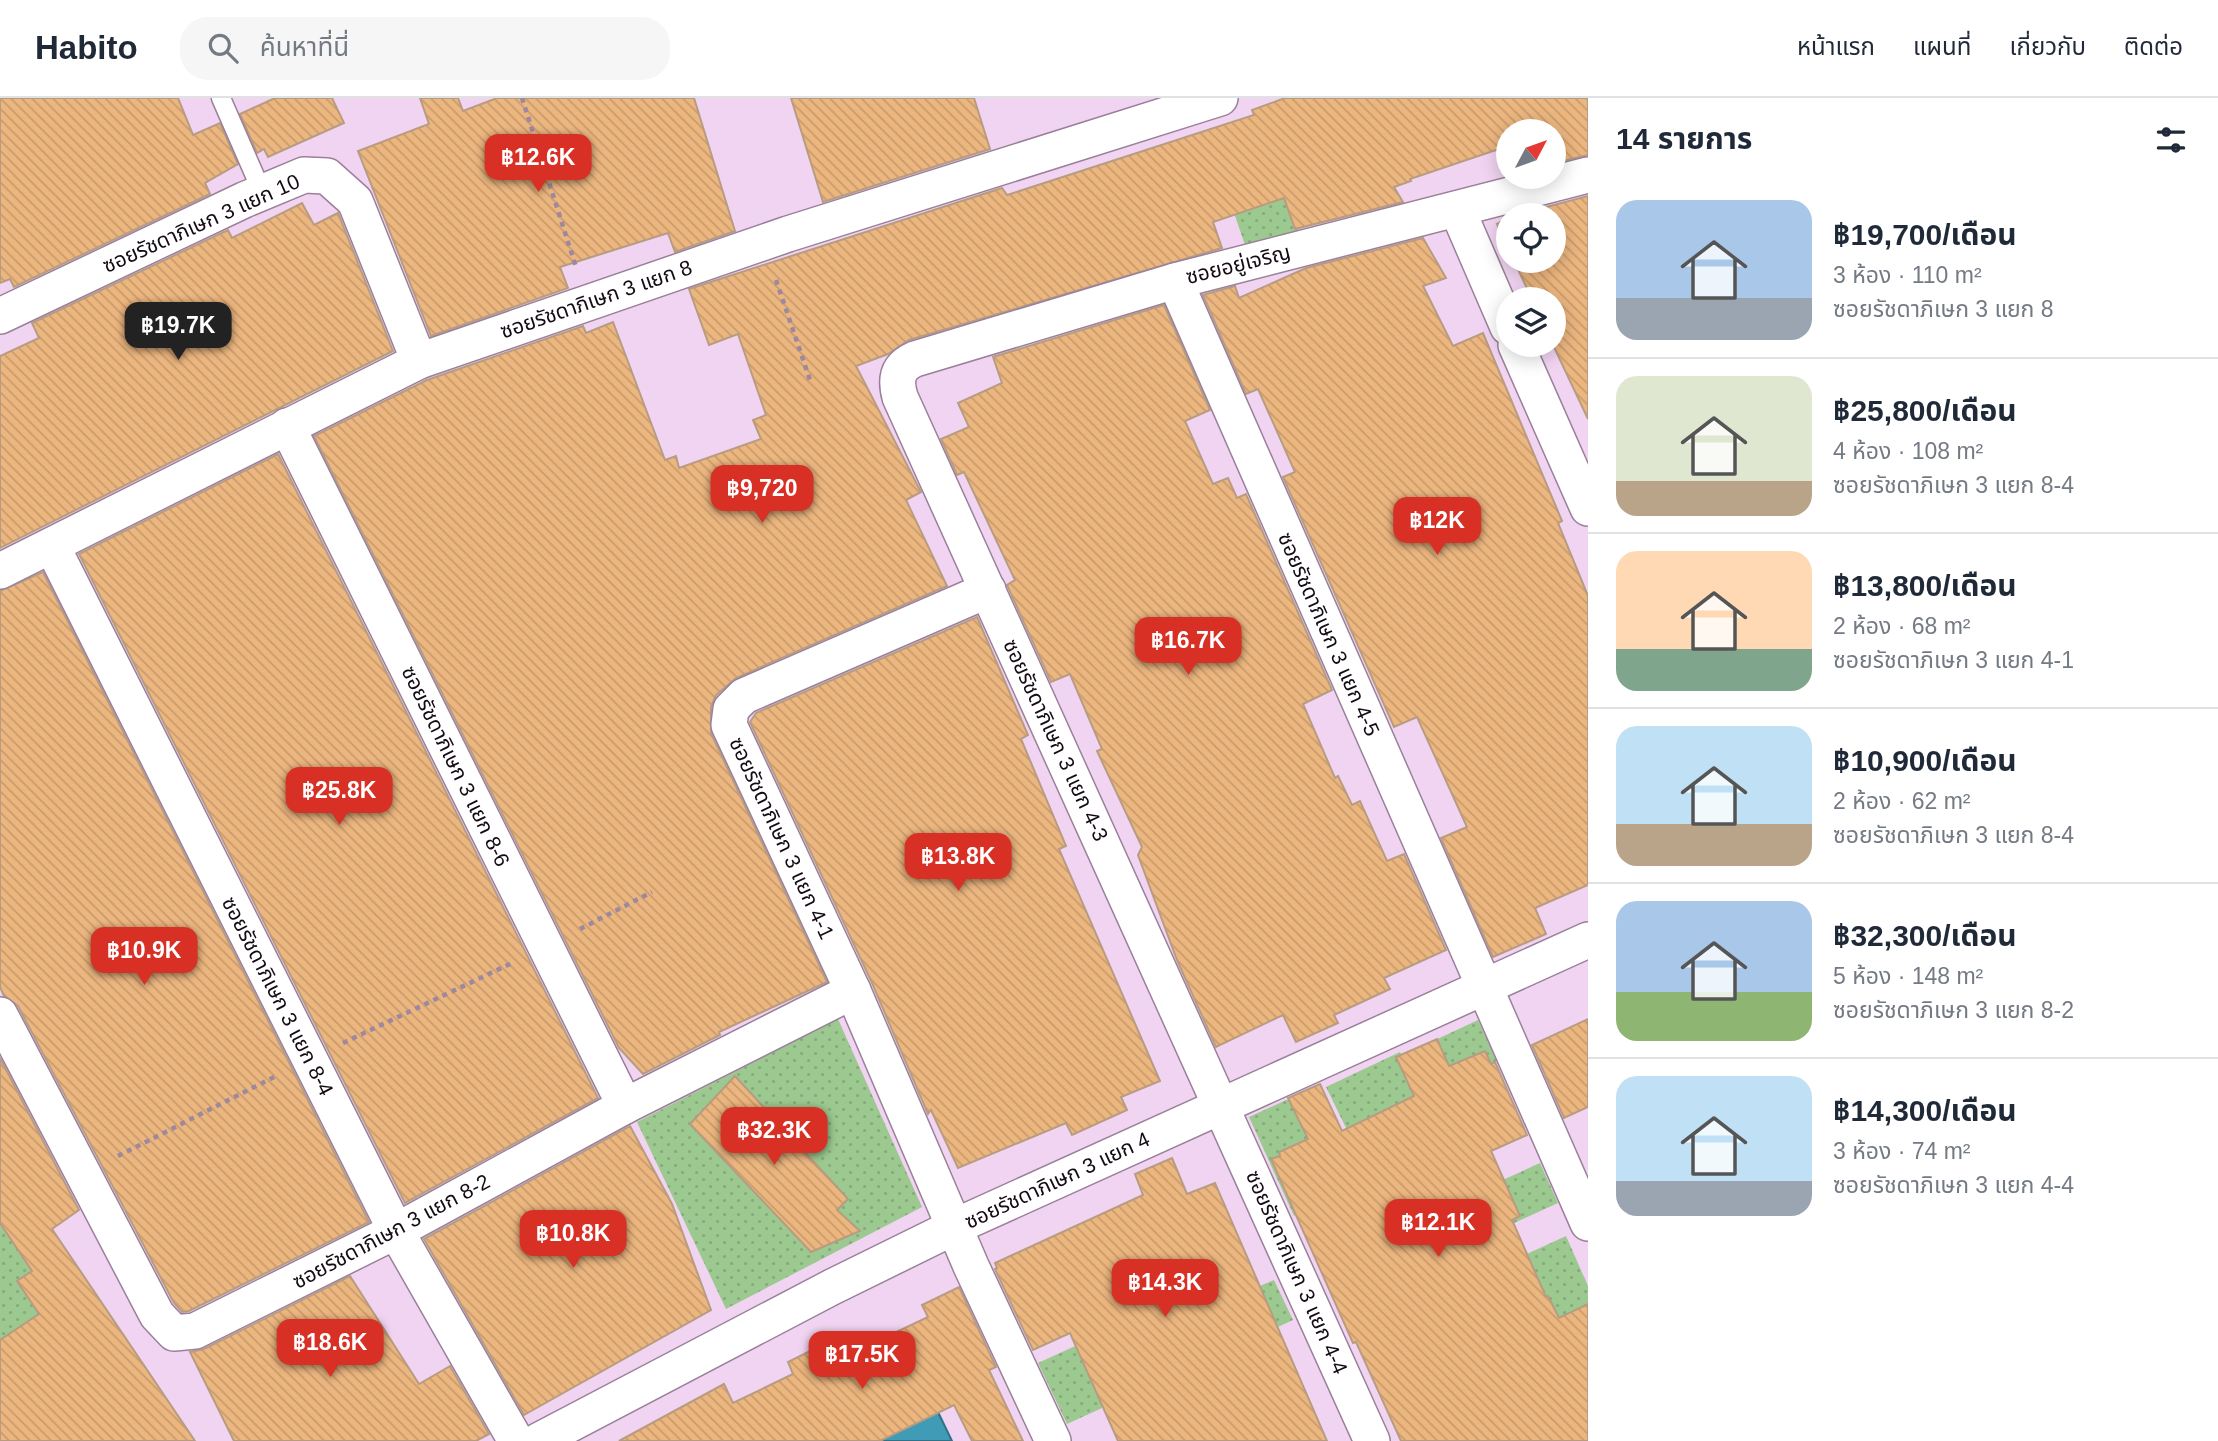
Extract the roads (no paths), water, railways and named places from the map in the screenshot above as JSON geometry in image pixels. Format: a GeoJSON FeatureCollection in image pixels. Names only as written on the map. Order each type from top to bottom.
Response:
{"type":"FeatureCollection","features":[{"type":"Feature","properties":{"kind":"street","name":"ซอยรัชดาภิเษก 3 แยก 8"},"geometry":{"type":"LineString","coordinates":[[0,571],[419,361],[587,301],[763,243],[1220,98]]}},
{"type":"Feature","properties":{"kind":"street","name":"ซอยรัชดาภิเษก 3 แยก 10"},"geometry":{"type":"LineString","coordinates":[[0,316],[262,192],[304,175],[327,176],[340,184],[355,201],[419,361]]}},
{"type":"Feature","properties":{"kind":"street","name":"ซอยอยู่เจริญ"},"geometry":{"type":"LineString","coordinates":[[898,374],[904,364],[915,359],[1175,281],[1588,175]]}},
{"type":"Feature","properties":{"kind":"street"},"geometry":{"type":"LineString","coordinates":[[1457,209],[1496,299]]}},
{"type":"Feature","properties":{"kind":"street","name":"ซอยรัชดาภิเษก 3 แยก 4-5"},"geometry":{"type":"LineString","coordinates":[[1175,281],[1482,988],[1588,1223]]}},
{"type":"Feature","properties":{"kind":"street"},"geometry":{"type":"LineString","coordinates":[[1521,357],[1588,508]]}},
{"type":"Feature","properties":{"kind":"street","name":"ซอยรัชดาภิเษก 3 แยก 4-3"},"geometry":{"type":"LineString","coordinates":[[898,374],[900,397],[1222,1104]]}},
{"type":"Feature","properties":{"kind":"street","name":"ซอยรัชดาภิเษก 3 แยก 8-6"},"geometry":{"type":"LineString","coordinates":[[287,426],[625,1106]]}},
{"type":"Feature","properties":{"kind":"street","name":"ซอยรัชดาภิเษก 3 แยก 8-4"},"geometry":{"type":"LineString","coordinates":[[51,546],[397,1231],[516,1441]]}},
{"type":"Feature","properties":{"kind":"street","name":"ซอยรัชดาภิเษก 3 แยก 4-1"},"geometry":{"type":"LineString","coordinates":[[988,590],[744,696],[731,709],[729,725],[853,991],[954,1227],[1053,1441]]}},
{"type":"Feature","properties":{"kind":"street","name":"ซอยรัชดาภิเษก 3 แยก 4"},"geometry":{"type":"LineString","coordinates":[[538,1441],[832,1287],[954,1227],[1588,940]]}},
{"type":"Feature","properties":{"kind":"street","name":"ซอยรัชดาภิเษก 3 แยก 8-2"},"geometry":{"type":"LineString","coordinates":[[0,1015],[157,1315],[174,1333],[195,1331],[397,1231],[625,1106],[853,991]]}},
{"type":"Feature","properties":{"kind":"street","name":"ซอยรัชดาภิเษก 3 แยก 4-4"},"geometry":{"type":"LineString","coordinates":[[1222,1104],[1372,1441]]}},
{"type":"Feature","properties":{"kind":"lane"},"geometry":{"type":"LineString","coordinates":[[221,98],[262,192]]}},
{"type":"Feature","properties":{"kind":"water"},"geometry":{"type":"Polygon","coordinates":[[[938,1412],[952,1441],[880,1441],[938,1412]]]}}]}
